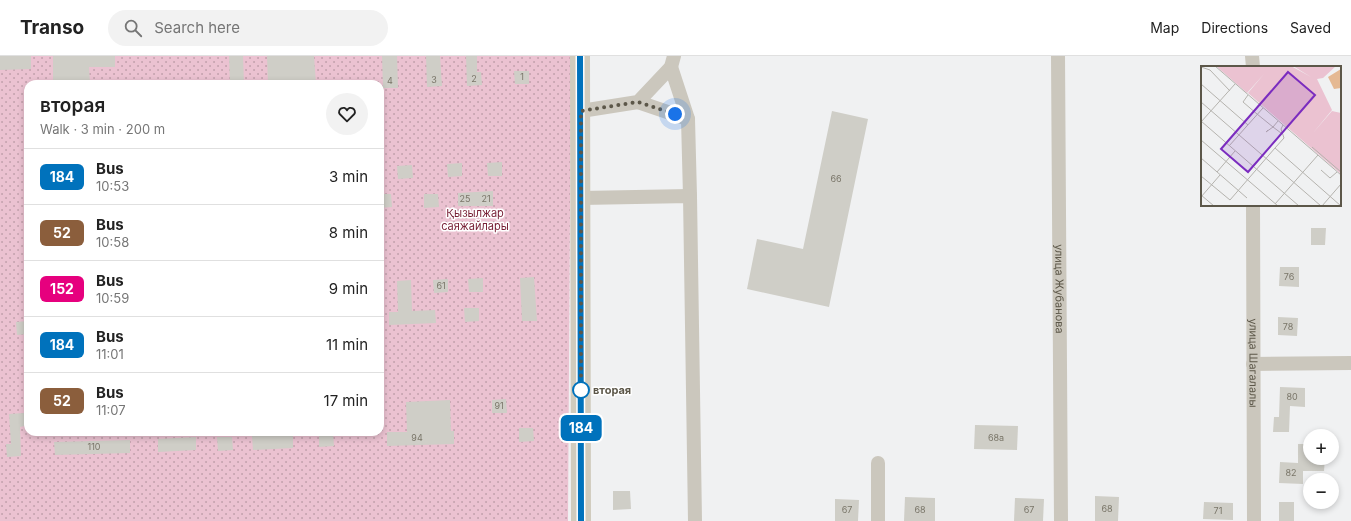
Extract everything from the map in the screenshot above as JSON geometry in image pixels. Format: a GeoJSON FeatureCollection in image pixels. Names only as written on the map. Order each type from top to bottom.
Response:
{"type":"FeatureCollection","features":[{"type":"Feature","properties":{"kind":"main road"},"geometry":{"type":"LineString","coordinates":[[580,56],[581,521]]}},
{"type":"Feature","properties":{"kind":"street","name":"улица Жубанова"},"geometry":{"type":"LineString","coordinates":[[1058,56],[1061,521]]}},
{"type":"Feature","properties":{"kind":"street"},"geometry":{"type":"LineString","coordinates":[[638,102],[673,61]]}},
{"type":"Feature","properties":{"kind":"street"},"geometry":{"type":"LineString","coordinates":[[673,61],[688,119],[696,465],[695,521]]}},
{"type":"Feature","properties":{"kind":"street"},"geometry":{"type":"LineString","coordinates":[[581,111],[638,102],[688,119]]}},
{"type":"Feature","properties":{"kind":"street"},"geometry":{"type":"LineString","coordinates":[[581,198],[690,196]]}},
{"type":"Feature","properties":{"kind":"street","name":"улица Шагалалы"},"geometry":{"type":"LineString","coordinates":[[1253,206],[1254,521]]}},
{"type":"Feature","properties":{"kind":"street"},"geometry":{"type":"LineString","coordinates":[[1253,364],[1351,363]]}},
{"type":"Feature","properties":{"kind":"street"},"geometry":{"type":"LineString","coordinates":[[878,464],[878,521]]}},
{"type":"Feature","properties":{"kind":"green space","name":"Қызылжар саяжайлары"},"geometry":{"type":"Polygon","coordinates":[[[0,56],[571,56],[568,521],[0,521],[0,56]]]}},
{"type":"Feature","properties":{"kind":"building"},"geometry":{"type":"Polygon","coordinates":[[[0,56],[31,56],[31,69],[0,70],[0,56]]]}},
{"type":"Feature","properties":{"kind":"building"},"geometry":{"type":"Polygon","coordinates":[[[53,56],[115,56],[115,67],[89,67],[90,80],[53,80],[53,56]]]}},
{"type":"Feature","properties":{"kind":"building"},"geometry":{"type":"Polygon","coordinates":[[[229,56],[243,56],[244,80],[230,80],[229,56]]]}},
{"type":"Feature","properties":{"kind":"building"},"geometry":{"type":"Polygon","coordinates":[[[267,56],[314,56],[316,80],[268,80],[267,56]]]}},
{"type":"Feature","properties":{"kind":"building"},"geometry":{"type":"Polygon","coordinates":[[[382,56],[397,56],[398,88],[384,88],[384,80],[383,80],[382,56]]]}},
{"type":"Feature","properties":{"kind":"building"},"geometry":{"type":"Polygon","coordinates":[[[426,56],[440,56],[442,86],[427,87],[426,56]]]}},
{"type":"Feature","properties":{"kind":"building"},"geometry":{"type":"Polygon","coordinates":[[[466,56],[477,56],[477,72],[481,72],[482,85],[467,86],[466,56]]]}},
{"type":"Feature","properties":{"kind":"building"},"geometry":{"type":"Polygon","coordinates":[[[514,71],[529,71],[529,84],[515,84],[514,71]]]}},
{"type":"Feature","properties":{"kind":"building"},"geometry":{"type":"Polygon","coordinates":[[[832,111],[868,119],[829,307],[747,289],[757,239],[803,249],[832,111]]]}},
{"type":"Feature","properties":{"kind":"building"},"geometry":{"type":"Polygon","coordinates":[[[502,162],[502,176],[488,176],[487,163],[502,162]]]}},
{"type":"Feature","properties":{"kind":"building"},"geometry":{"type":"Polygon","coordinates":[[[462,163],[462,176],[448,177],[447,164],[462,163]]]}},
{"type":"Feature","properties":{"kind":"building"},"geometry":{"type":"Polygon","coordinates":[[[412,165],[413,178],[398,179],[397,166],[412,165]]]}},
{"type":"Feature","properties":{"kind":"building"},"geometry":{"type":"Polygon","coordinates":[[[493,191],[493,206],[458,206],[458,193],[493,191]]]}},
{"type":"Feature","properties":{"kind":"building"},"geometry":{"type":"Polygon","coordinates":[[[384,194],[391,194],[392,207],[384,208],[384,194]]]}},
{"type":"Feature","properties":{"kind":"building"},"geometry":{"type":"Polygon","coordinates":[[[424,194],[438,194],[439,207],[424,208],[424,194]]]}},
{"type":"Feature","properties":{"kind":"building"},"geometry":{"type":"Polygon","coordinates":[[[1311,228],[1326,228],[1325,245],[1311,245],[1311,228]]]}},
{"type":"Feature","properties":{"kind":"building"},"geometry":{"type":"Polygon","coordinates":[[[1280,267],[1299,267],[1299,287],[1279,286],[1280,267]]]}},
{"type":"Feature","properties":{"kind":"building"},"geometry":{"type":"Polygon","coordinates":[[[534,277],[537,321],[522,321],[520,278],[534,277]]]}},
{"type":"Feature","properties":{"kind":"building"},"geometry":{"type":"Polygon","coordinates":[[[483,278],[483,292],[469,292],[468,279],[483,278]]]}},
{"type":"Feature","properties":{"kind":"building"},"geometry":{"type":"Polygon","coordinates":[[[448,279],[448,292],[434,293],[433,280],[448,279]]]}},
{"type":"Feature","properties":{"kind":"building"},"geometry":{"type":"Polygon","coordinates":[[[411,280],[412,311],[435,310],[436,323],[389,325],[389,312],[398,312],[397,281],[411,280]]]}},
{"type":"Feature","properties":{"kind":"building"},"geometry":{"type":"Polygon","coordinates":[[[464,308],[479,308],[479,321],[465,322],[464,308]]]}},
{"type":"Feature","properties":{"kind":"building"},"geometry":{"type":"Polygon","coordinates":[[[1278,317],[1298,318],[1297,336],[1278,335],[1278,317]]]}},
{"type":"Feature","properties":{"kind":"building"},"geometry":{"type":"Polygon","coordinates":[[[24,321],[24,334],[17,335],[16,322],[24,321]]]}},
{"type":"Feature","properties":{"kind":"building"},"geometry":{"type":"Polygon","coordinates":[[[1280,387],[1305,388],[1305,407],[1290,406],[1289,432],[1273,432],[1274,417],[1279,417],[1280,387]]]}},
{"type":"Feature","properties":{"kind":"building"},"geometry":{"type":"Polygon","coordinates":[[[506,399],[507,413],[492,413],[492,400],[506,399]]]}},
{"type":"Feature","properties":{"kind":"building"},"geometry":{"type":"Polygon","coordinates":[[[450,400],[451,431],[454,431],[454,444],[387,446],[387,432],[407,432],[406,402],[450,400]]]}},
{"type":"Feature","properties":{"kind":"building"},"geometry":{"type":"Polygon","coordinates":[[[24,413],[24,426],[20,427],[21,456],[7,457],[6,444],[11,444],[9,414],[24,413]]]}},
{"type":"Feature","properties":{"kind":"building"},"geometry":{"type":"Polygon","coordinates":[[[975,425],[1018,426],[1017,450],[974,449],[975,425]]]}},
{"type":"Feature","properties":{"kind":"building"},"geometry":{"type":"Polygon","coordinates":[[[519,428],[533,428],[534,441],[519,442],[519,428]]]}},
{"type":"Feature","properties":{"kind":"building"},"geometry":{"type":"Polygon","coordinates":[[[252,436],[293,436],[293,448],[253,450],[252,436]]]}},
{"type":"Feature","properties":{"kind":"building"},"geometry":{"type":"Polygon","coordinates":[[[319,436],[333,436],[334,446],[319,447],[319,436]]]}},
{"type":"Feature","properties":{"kind":"building"},"geometry":{"type":"Polygon","coordinates":[[[196,437],[196,450],[158,452],[158,439],[196,437]]]}},
{"type":"Feature","properties":{"kind":"building"},"geometry":{"type":"Polygon","coordinates":[[[217,437],[232,437],[233,450],[218,451],[217,437]]]}},
{"type":"Feature","properties":{"kind":"building"},"geometry":{"type":"Polygon","coordinates":[[[130,440],[130,453],[55,455],[54,442],[130,440]]]}},
{"type":"Feature","properties":{"kind":"building"},"geometry":{"type":"Polygon","coordinates":[[[1298,444],[1303,444],[1303,465],[1324,465],[1324,471],[1303,471],[1303,484],[1279,483],[1280,462],[1298,463],[1298,444]]]}},
{"type":"Feature","properties":{"kind":"building"},"geometry":{"type":"Polygon","coordinates":[[[613,491],[630,491],[631,509],[613,510],[613,491]]]}},
{"type":"Feature","properties":{"kind":"building"},"geometry":{"type":"Polygon","coordinates":[[[1095,496],[1119,497],[1118,521],[1095,521],[1095,496]]]}},
{"type":"Feature","properties":{"kind":"building"},"geometry":{"type":"Polygon","coordinates":[[[905,497],[935,498],[935,521],[904,521],[905,497]]]}},
{"type":"Feature","properties":{"kind":"building"},"geometry":{"type":"Polygon","coordinates":[[[1015,498],[1044,499],[1043,521],[1014,521],[1015,498]]]}},
{"type":"Feature","properties":{"kind":"building"},"geometry":{"type":"Polygon","coordinates":[[[835,499],[859,500],[858,521],[835,521],[835,499]]]}},
{"type":"Feature","properties":{"kind":"building"},"geometry":{"type":"Polygon","coordinates":[[[1204,502],[1233,503],[1233,520],[1203,519],[1204,502]]]}},
{"type":"Feature","properties":{"kind":"building"},"geometry":{"type":"Polygon","coordinates":[[[1279,502],[1294,502],[1294,521],[1279,521],[1279,502]]]}},
{"type":"Feature","properties":{"kind":"bus line","name":"184"},"geometry":{"type":"LineString","coordinates":[[580,56],[581,521]]}},
{"type":"Feature","properties":{"kind":"place","name":"вторая"},"geometry":{"type":"Point","coordinates":[581,390]}},
{"type":"Feature","properties":{"kind":"route"},"geometry":{"type":"LineString","coordinates":[[581,390],[581,111],[638,102],[675,114]]}}]}
